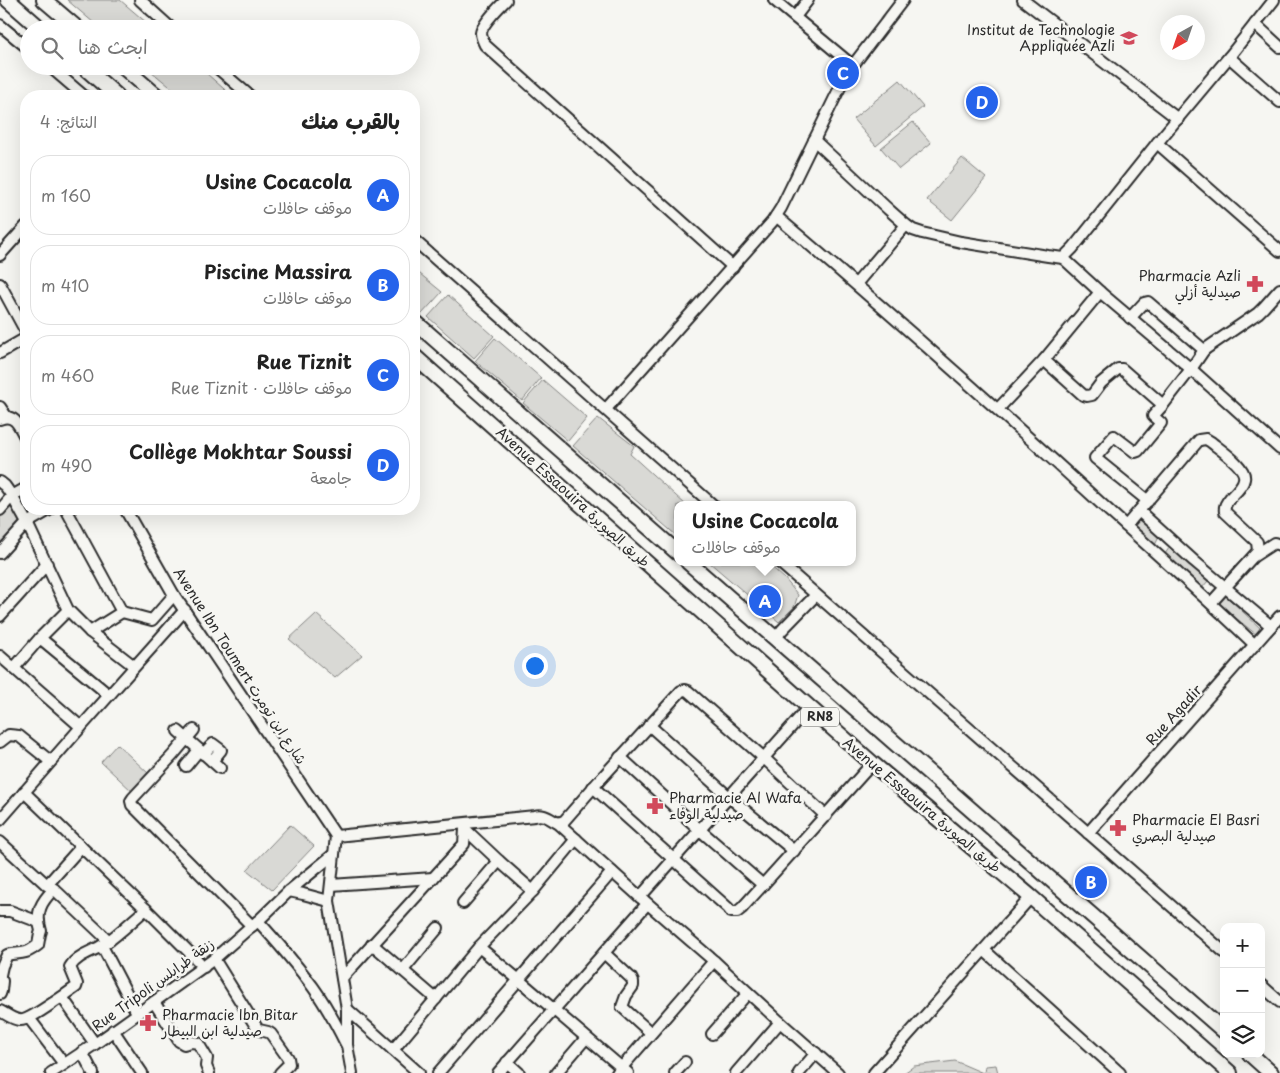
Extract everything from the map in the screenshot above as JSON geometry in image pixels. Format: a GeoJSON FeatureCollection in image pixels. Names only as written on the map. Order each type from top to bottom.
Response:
{"type":"FeatureCollection","features":[{"type":"Feature","properties":{"kind":"main road"},"geometry":{"type":"LineString","coordinates":[[8,0],[30,20]]}},
{"type":"Feature","properties":{"kind":"main road"},"geometry":{"type":"LineString","coordinates":[[44,0],[67,20]]}},
{"type":"Feature","properties":{"kind":"main road"},"geometry":{"type":"LineString","coordinates":[[93,75],[110,90]]}},
{"type":"Feature","properties":{"kind":"main road"},"geometry":{"type":"LineString","coordinates":[[132,75],[150,90]]}},
{"type":"Feature","properties":{"kind":"main road","name":"Avenue Essaouira طريق الصويرة"},"geometry":{"type":"LineString","coordinates":[[420,326],[674,549]]}},
{"type":"Feature","properties":{"kind":"main road","name":"Avenue Essaouira طريق الصويرة"},"geometry":{"type":"LineString","coordinates":[[420,361],[873,764],[1030,897],[1230,1073]]}},
{"type":"Feature","properties":{"kind":"main road","name":"Avenue Essaouira طريق الصويرة"},"geometry":{"type":"LineString","coordinates":[[693,566],[1220,1028]]}},
{"type":"Feature","properties":{"kind":"main road"},"geometry":{"type":"LineString","coordinates":[[1255,1058],[1272,1073]]}},
{"type":"Feature","properties":{"kind":"street"},"geometry":{"type":"LineString","coordinates":[[140,0],[162,20]]}},
{"type":"Feature","properties":{"kind":"street"},"geometry":{"type":"LineString","coordinates":[[506,0],[482,30],[482,39],[485,45],[733,267]]}},
{"type":"Feature","properties":{"kind":"street"},"geometry":{"type":"LineString","coordinates":[[774,0],[852,65]]}},
{"type":"Feature","properties":{"kind":"street"},"geometry":{"type":"LineString","coordinates":[[795,17],[808,0]]}},
{"type":"Feature","properties":{"kind":"street"},"geometry":{"type":"LineString","coordinates":[[606,409],[776,216],[847,73],[903,0]]}},
{"type":"Feature","properties":{"kind":"street"},"geometry":{"type":"LineString","coordinates":[[1023,0],[1178,119]]}},
{"type":"Feature","properties":{"kind":"street"},"geometry":{"type":"LineString","coordinates":[[1063,258],[1274,0]]}},
{"type":"Feature","properties":{"kind":"street"},"geometry":{"type":"LineString","coordinates":[[1255,24],[1280,47]]}},
{"type":"Feature","properties":{"kind":"street"},"geometry":{"type":"LineString","coordinates":[[0,26],[20,43]]}},
{"type":"Feature","properties":{"kind":"street"},"geometry":{"type":"LineString","coordinates":[[1229,57],[1280,102]]}},
{"type":"Feature","properties":{"kind":"street"},"geometry":{"type":"LineString","coordinates":[[58,75],[74,90]]}},
{"type":"Feature","properties":{"kind":"street"},"geometry":{"type":"LineString","coordinates":[[226,75],[243,90]]}},
{"type":"Feature","properties":{"kind":"street"},"geometry":{"type":"LineString","coordinates":[[814,140],[906,225],[922,233],[960,242],[1063,258],[1280,449]]}},
{"type":"Feature","properties":{"kind":"street"},"geometry":{"type":"LineString","coordinates":[[1157,143],[1280,251]]}},
{"type":"Feature","properties":{"kind":"street"},"geometry":{"type":"LineString","coordinates":[[776,216],[998,409],[1255,644]]}},
{"type":"Feature","properties":{"kind":"street"},"geometry":{"type":"LineString","coordinates":[[856,284],[906,225]]}},
{"type":"Feature","properties":{"kind":"street"},"geometry":{"type":"LineString","coordinates":[[0,255],[20,233]]}},
{"type":"Feature","properties":{"kind":"street"},"geometry":{"type":"LineString","coordinates":[[420,245],[709,501]]}},
{"type":"Feature","properties":{"kind":"street"},"geometry":{"type":"LineString","coordinates":[[0,284],[20,321]]}},
{"type":"Feature","properties":{"kind":"street"},"geometry":{"type":"LineString","coordinates":[[1148,501],[1096,458],[1114,436],[1135,452],[1138,451],[1161,423],[1153,416],[1204,350],[1258,313],[1280,289]]}},
{"type":"Feature","properties":{"kind":"street"},"geometry":{"type":"LineString","coordinates":[[998,409],[1044,360],[1100,292]]}},
{"type":"Feature","properties":{"kind":"street"},"geometry":{"type":"LineString","coordinates":[[1130,318],[1144,303],[1148,302],[1204,350]]}},
{"type":"Feature","properties":{"kind":"street"},"geometry":{"type":"LineString","coordinates":[[0,353],[20,341]]}},
{"type":"Feature","properties":{"kind":"street"},"geometry":{"type":"LineString","coordinates":[[1044,360],[1083,395],[1087,396],[1092,395],[1101,383],[1118,368],[1122,369],[1163,405]]}},
{"type":"Feature","properties":{"kind":"street"},"geometry":{"type":"LineString","coordinates":[[0,407],[3,418],[10,417],[14,419],[20,430]]}},
{"type":"Feature","properties":{"kind":"street"},"geometry":{"type":"LineString","coordinates":[[1126,526],[1196,443],[1202,439],[1211,442],[1240,466],[1245,478],[1224,508],[1225,512],[1257,542],[1258,552],[1211,603]]}},
{"type":"Feature","properties":{"kind":"street"},"geometry":{"type":"LineString","coordinates":[[0,482],[12,496],[20,510]]}},
{"type":"Feature","properties":{"kind":"street"},"geometry":{"type":"LineString","coordinates":[[0,510],[12,496],[20,491]]}},
{"type":"Feature","properties":{"kind":"street"},"geometry":{"type":"LineString","coordinates":[[1139,511],[1271,626]]}},
{"type":"Feature","properties":{"kind":"street"},"geometry":{"type":"LineString","coordinates":[[23,515],[68,610],[90,632],[134,666]]}},
{"type":"Feature","properties":{"kind":"street"},"geometry":{"type":"LineString","coordinates":[[0,553],[27,523],[40,515]]}},
{"type":"Feature","properties":{"kind":"street"},"geometry":{"type":"LineString","coordinates":[[69,515],[122,612],[152,620],[174,595]]}},
{"type":"Feature","properties":{"kind":"street","name":"Avenue Ibn Toumert شارع ابن تومرت"},"geometry":{"type":"LineString","coordinates":[[128,515],[174,595],[336,836]]}},
{"type":"Feature","properties":{"kind":"street"},"geometry":{"type":"LineString","coordinates":[[1253,557],[1274,543],[1280,545]]}},
{"type":"Feature","properties":{"kind":"street"},"geometry":{"type":"LineString","coordinates":[[0,616],[47,564]]}},
{"type":"Feature","properties":{"kind":"street"},"geometry":{"type":"LineString","coordinates":[[783,566],[1220,948]]}},
{"type":"Feature","properties":{"kind":"street"},"geometry":{"type":"LineString","coordinates":[[775,639],[816,595]]}},
{"type":"Feature","properties":{"kind":"street"},"geometry":{"type":"LineString","coordinates":[[14,668],[68,610]]}},
{"type":"Feature","properties":{"kind":"street"},"geometry":{"type":"LineString","coordinates":[[0,820],[185,610]]}},
{"type":"Feature","properties":{"kind":"street"},"geometry":{"type":"LineString","coordinates":[[90,632],[122,612]]}},
{"type":"Feature","properties":{"kind":"street","name":"Rue Agadir"},"geometry":{"type":"LineString","coordinates":[[1088,833],[1280,616]]}},
{"type":"Feature","properties":{"kind":"street"},"geometry":{"type":"LineString","coordinates":[[40,638],[110,695]]}},
{"type":"Feature","properties":{"kind":"street"},"geometry":{"type":"LineString","coordinates":[[1,659],[81,726]]}},
{"type":"Feature","properties":{"kind":"street"},"geometry":{"type":"LineString","coordinates":[[558,823],[564,821],[620,756],[681,691],[688,690],[826,816]]}},
{"type":"Feature","properties":{"kind":"street"},"geometry":{"type":"LineString","coordinates":[[498,1073],[604,953],[673,860],[809,707]]}},
{"type":"Feature","properties":{"kind":"street"},"geometry":{"type":"LineString","coordinates":[[649,725],[729,797],[794,851]]}},
{"type":"Feature","properties":{"kind":"street"},"geometry":{"type":"LineString","coordinates":[[194,730],[173,756],[133,798],[131,801],[132,805],[287,954],[329,1012],[347,1045]]}},
{"type":"Feature","properties":{"kind":"street"},"geometry":{"type":"LineString","coordinates":[[178,731],[220,768]]}},
{"type":"Feature","properties":{"kind":"street"},"geometry":{"type":"LineString","coordinates":[[0,742],[9,735],[19,736],[50,761]]}},
{"type":"Feature","properties":{"kind":"street"},"geometry":{"type":"LineString","coordinates":[[186,766],[201,752]]}},
{"type":"Feature","properties":{"kind":"street"},"geometry":{"type":"LineString","coordinates":[[620,756],[763,885]]}},
{"type":"Feature","properties":{"kind":"street"},"geometry":{"type":"LineString","coordinates":[[593,788],[734,913],[742,908],[873,764]]}},
{"type":"Feature","properties":{"kind":"street"},"geometry":{"type":"LineString","coordinates":[[24,792],[204,967]]}},
{"type":"Feature","properties":{"kind":"street"},"geometry":{"type":"LineString","coordinates":[[352,1073],[347,1045],[347,1010],[329,901],[336,836],[465,826],[540,814],[558,823],[838,1073]]}},
{"type":"Feature","properties":{"kind":"street"},"geometry":{"type":"LineString","coordinates":[[465,826],[498,861],[533,890]]}},
{"type":"Feature","properties":{"kind":"street"},"geometry":{"type":"LineString","coordinates":[[342,978],[464,844],[465,826]]}},
{"type":"Feature","properties":{"kind":"street"},"geometry":{"type":"LineString","coordinates":[[393,1050],[480,947],[533,890],[576,839]]}},
{"type":"Feature","properties":{"kind":"street"},"geometry":{"type":"LineString","coordinates":[[0,842],[50,887],[105,943],[137,1013]]}},
{"type":"Feature","properties":{"kind":"street"},"geometry":{"type":"LineString","coordinates":[[0,994],[2,991],[2,981],[0,976],[7,955],[32,950],[38,945],[42,931],[38,914],[43,900],[50,887],[81,846]]}},
{"type":"Feature","properties":{"kind":"street","name":"Rue Tripoli زنقة طرابلس"},"geometry":{"type":"LineString","coordinates":[[51,1073],[204,967],[289,891],[334,854]]}},
{"type":"Feature","properties":{"kind":"street"},"geometry":{"type":"LineString","coordinates":[[463,903],[498,861]]}},
{"type":"Feature","properties":{"kind":"street"},"geometry":{"type":"LineString","coordinates":[[438,1073],[612,872]]}},
{"type":"Feature","properties":{"kind":"street"},"geometry":{"type":"LineString","coordinates":[[331,885],[433,878]]}},
{"type":"Feature","properties":{"kind":"street"},"geometry":{"type":"LineString","coordinates":[[289,891],[329,901]]}},
{"type":"Feature","properties":{"kind":"street"},"geometry":{"type":"LineString","coordinates":[[874,1073],[1030,897]]}},
{"type":"Feature","properties":{"kind":"street"},"geometry":{"type":"LineString","coordinates":[[0,1011],[18,1020],[23,1020],[62,997],[76,987],[77,984],[70,969],[71,964],[105,943],[146,909]]}},
{"type":"Feature","properties":{"kind":"street"},"geometry":{"type":"LineString","coordinates":[[0,911],[10,911],[39,922]]}},
{"type":"Feature","properties":{"kind":"street"},"geometry":{"type":"LineString","coordinates":[[403,970],[438,928]]}},
{"type":"Feature","properties":{"kind":"street"},"geometry":{"type":"LineString","coordinates":[[372,944],[436,999]]}},
{"type":"Feature","properties":{"kind":"street"},"geometry":{"type":"LineString","coordinates":[[480,947],[554,1009],[623,1071],[651,1033],[714,961]]}},
{"type":"Feature","properties":{"kind":"street"},"geometry":{"type":"LineString","coordinates":[[984,950],[1120,1073]]}},
{"type":"Feature","properties":{"kind":"street"},"geometry":{"type":"LineString","coordinates":[[604,953],[633,982],[633,986],[626,996],[622,1007],[651,1033]]}},
{"type":"Feature","properties":{"kind":"street"},"geometry":{"type":"LineString","coordinates":[[214,959],[256,1028],[271,1034],[288,1058],[289,1064],[280,1073]]}},
{"type":"Feature","properties":{"kind":"street"},"geometry":{"type":"LineString","coordinates":[[1265,989],[1280,1002]]}},
{"type":"Feature","properties":{"kind":"street"},"geometry":{"type":"LineString","coordinates":[[712,1034],[748,993]]}},
{"type":"Feature","properties":{"kind":"street"},"geometry":{"type":"LineString","coordinates":[[62,997],[95,1044]]}},
{"type":"Feature","properties":{"kind":"street"},"geometry":{"type":"LineString","coordinates":[[154,1002],[179,1041],[184,1044],[198,1043],[207,1058],[206,1066],[209,1073]]}},
{"type":"Feature","properties":{"kind":"street"},"geometry":{"type":"LineString","coordinates":[[347,1010],[419,1073]]}},
{"type":"Feature","properties":{"kind":"street"},"geometry":{"type":"LineString","coordinates":[[29,1018],[64,1064]]}},
{"type":"Feature","properties":{"kind":"street"},"geometry":{"type":"LineString","coordinates":[[736,1073],[780,1022]]}},
{"type":"Feature","properties":{"kind":"street"},"geometry":{"type":"LineString","coordinates":[[113,1030],[142,1073]]}},
{"type":"Feature","properties":{"kind":"street"},"geometry":{"type":"LineString","coordinates":[[556,1073],[586,1038]]}},
{"type":"Feature","properties":{"kind":"street"},"geometry":{"type":"LineString","coordinates":[[82,1052],[93,1073]]}},
{"type":"Feature","properties":{"kind":"street"},"geometry":{"type":"LineString","coordinates":[[799,1073],[816,1053]]}},
{"type":"Feature","properties":{"kind":"street"},"geometry":{"type":"LineString","coordinates":[[507,1062],[519,1073]]}},
{"type":"Feature","properties":{"kind":"street"},"geometry":{"type":"LineString","coordinates":[[675,1073],[686,1062]]}},
{"type":"Feature","properties":{"kind":"shaded area"},"geometry":{"type":"Polygon","coordinates":[[[67,0],[120,0],[143,20],[90,20],[67,0]]]}},
{"type":"Feature","properties":{"kind":"shaded area"},"geometry":{"type":"Polygon","coordinates":[[[156,75],[208,75],[225,90],[174,90],[156,75]]]}},
{"type":"Feature","properties":{"kind":"shaded area"},"geometry":{"type":"Polygon","coordinates":[[[900,80],[923,107],[876,146],[853,119],[900,80]]]}},
{"type":"Feature","properties":{"kind":"shaded area"},"geometry":{"type":"Polygon","coordinates":[[[913,122],[931,143],[899,169],[881,148],[913,122]]]}},
{"type":"Feature","properties":{"kind":"shaded area"},"geometry":{"type":"Polygon","coordinates":[[[962,158],[986,178],[952,220],[927,200],[962,158]]]}},
{"type":"Feature","properties":{"kind":"shaded area"},"geometry":{"type":"Polygon","coordinates":[[[420,274],[442,292],[420,314],[420,274]]]}},
{"type":"Feature","properties":{"kind":"shaded area"},"geometry":{"type":"Polygon","coordinates":[[[448,295],[494,336],[474,358],[428,317],[448,295]]]}},
{"type":"Feature","properties":{"kind":"shaded area"},"geometry":{"type":"Polygon","coordinates":[[[495,338],[541,378],[522,401],[475,361],[495,338]]]}},
{"type":"Feature","properties":{"kind":"shaded area"},"geometry":{"type":"Polygon","coordinates":[[[543,380],[587,418],[568,441],[523,403],[543,380]]]}},
{"type":"Feature","properties":{"kind":"shaded area"},"geometry":{"type":"Polygon","coordinates":[[[598,418],[634,446],[630,454],[682,501],[674,501],[674,533],[573,446],[598,418]]]}},
{"type":"Feature","properties":{"kind":"shaded area"},"geometry":{"type":"Polygon","coordinates":[[[12,502],[24,522],[0,549],[0,515],[12,502]]]}},
{"type":"Feature","properties":{"kind":"shaded area"},"geometry":{"type":"Polygon","coordinates":[[[1141,519],[1160,535],[1155,545],[1132,524],[1141,519]]]}},
{"type":"Feature","properties":{"kind":"shaded area"},"geometry":{"type":"Polygon","coordinates":[[[1171,545],[1208,581],[1202,588],[1165,554],[1171,545]]]}},
{"type":"Feature","properties":{"kind":"shaded area"},"geometry":{"type":"Polygon","coordinates":[[[714,566],[770,566],[785,579],[798,595],[794,607],[779,622],[714,566]]]}},
{"type":"Feature","properties":{"kind":"shaded area"},"geometry":{"type":"Polygon","coordinates":[[[1224,594],[1260,628],[1257,635],[1217,603],[1224,594]]]}},
{"type":"Feature","properties":{"kind":"shaded area"},"geometry":{"type":"Polygon","coordinates":[[[316,614],[362,655],[335,678],[289,639],[316,614]]]}},
{"type":"Feature","properties":{"kind":"shaded area"},"geometry":{"type":"Polygon","coordinates":[[[117,744],[149,774],[133,792],[101,762],[117,744]]]}},
{"type":"Feature","properties":{"kind":"shaded area"},"geometry":{"type":"Polygon","coordinates":[[[290,825],[314,846],[272,890],[247,870],[290,825]]]}},
{"type":"Feature","properties":{"kind":"shaded area"},"geometry":{"type":"Polygon","coordinates":[[[955,1061],[983,1073],[904,1073],[914,1066],[955,1061]]]}},
{"type":"Feature","properties":{"kind":"shaded area"},"geometry":{"type":"Polygon","coordinates":[[[996,1065],[998,1073],[984,1073],[985,1066],[996,1065]]]}},
{"type":"Feature","properties":{"kind":"place","name":"Institut de Technologie Appliquée Azli"},"geometry":{"type":"Point","coordinates":[1129,38]}},
{"type":"Feature","properties":{"kind":"place","name":"Rue Tiznit"},"geometry":{"type":"Point","coordinates":[843,73]}},
{"type":"Feature","properties":{"kind":"place","name":"Collège Mokhtar Soussi"},"geometry":{"type":"Point","coordinates":[982,102]}},
{"type":"Feature","properties":{"kind":"place","name":"Pharmacie Azli صيدلية أزلي"},"geometry":{"type":"Point","coordinates":[1255,284]}},
{"type":"Feature","properties":{"kind":"place","name":"Usine Cocacola"},"geometry":{"type":"Point","coordinates":[765,601]}},
{"type":"Feature","properties":{"kind":"place","name":"Pharmacie Al Wafa صيدلية الوفاء"},"geometry":{"type":"Point","coordinates":[655,806]}},
{"type":"Feature","properties":{"kind":"place","name":"Pharmacie El Basri صيدلية البصري"},"geometry":{"type":"Point","coordinates":[1118,828]}},
{"type":"Feature","properties":{"kind":"place","name":"Piscine Massira"},"geometry":{"type":"Point","coordinates":[1091,882]}},
{"type":"Feature","properties":{"kind":"place","name":"Pharmacie Ibn Bitar صيدلية ابن البيطار"},"geometry":{"type":"Point","coordinates":[148,1023]}}]}
